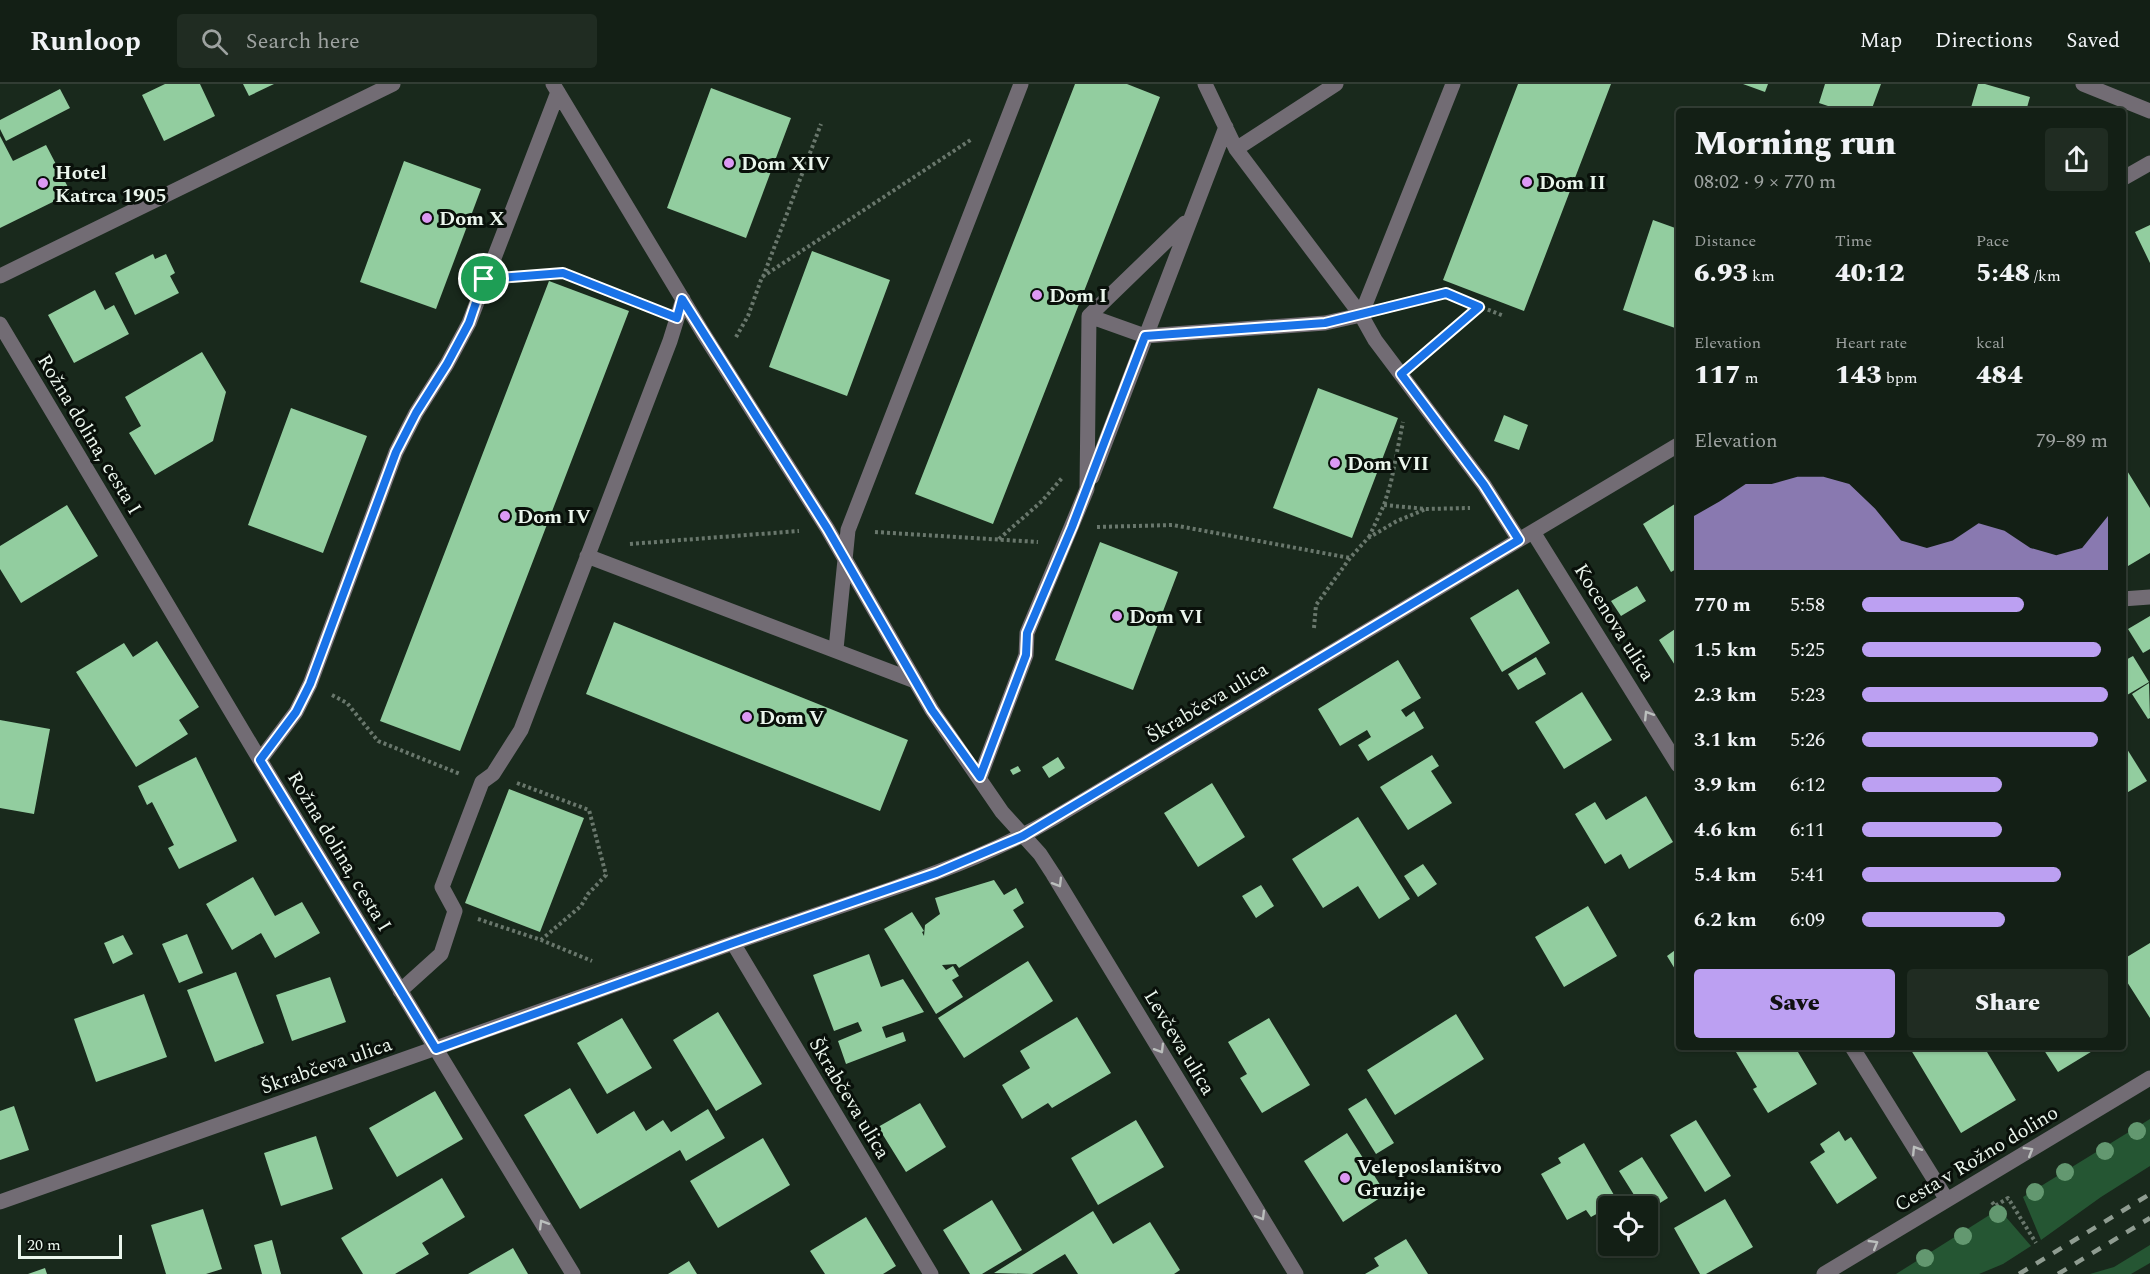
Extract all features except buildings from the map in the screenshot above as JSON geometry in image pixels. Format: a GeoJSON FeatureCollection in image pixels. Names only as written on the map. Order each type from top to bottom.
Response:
{"type":"FeatureCollection","features":[{"type":"Feature","properties":{"kind":"street"},"geometry":{"type":"LineString","coordinates":[[0,276],[393,84]]}},
{"type":"Feature","properties":{"kind":"street"},"geometry":{"type":"LineString","coordinates":[[836,649],[848,530],[1021,84]]}},
{"type":"Feature","properties":{"kind":"street"},"geometry":{"type":"LineString","coordinates":[[1205,84],[1236,149],[1361,315],[1375,340],[1495,502],[1519,540]]}},
{"type":"Feature","properties":{"kind":"street"},"geometry":{"type":"LineString","coordinates":[[1236,149],[1336,84]]}},
{"type":"Feature","properties":{"kind":"street"},"geometry":{"type":"LineString","coordinates":[[1361,315],[1453,84]]}},
{"type":"Feature","properties":{"kind":"street"},"geometry":{"type":"LineString","coordinates":[[2084,84],[2150,111]]}},
{"type":"Feature","properties":{"kind":"street"},"geometry":{"type":"LineString","coordinates":[[260,760],[296,712],[310,684],[396,452],[416,413],[447,364],[469,323],[556,88]]}},
{"type":"Feature","properties":{"kind":"street","name":"Levčeva ulica"},"geometry":{"type":"LineString","coordinates":[[556,88],[682,299],[827,528],[932,710],[1002,812],[1040,854],[1053,874],[1296,1274]]}},
{"type":"Feature","properties":{"kind":"street"},"geometry":{"type":"LineString","coordinates":[[980,777],[1026,655],[1027,633],[1087,489],[1226,127]]}},
{"type":"Feature","properties":{"kind":"street"},"geometry":{"type":"LineString","coordinates":[[2126,177],[2150,163]]}},
{"type":"Feature","properties":{"kind":"street"},"geometry":{"type":"LineString","coordinates":[[1087,489],[1089,316],[1190,219]]}},
{"type":"Feature","properties":{"kind":"street"},"geometry":{"type":"LineString","coordinates":[[400,991],[441,954],[455,911],[442,887],[487,778],[521,730],[677,318],[682,299]]}},
{"type":"Feature","properties":{"kind":"street"},"geometry":{"type":"LineString","coordinates":[[1089,316],[1145,336],[1325,323],[1361,315]]}},
{"type":"Feature","properties":{"kind":"street"},"geometry":{"type":"LineString","coordinates":[[0,351],[3,329]]}},
{"type":"Feature","properties":{"kind":"street","name":"Rožna dolina, cesta I"},"geometry":{"type":"LineString","coordinates":[[3,329],[260,760],[573,1274]]}},
{"type":"Feature","properties":{"kind":"street","name":"Škrabčeva ulica"},"geometry":{"type":"LineString","coordinates":[[0,1202],[936,873],[1023,836],[1676,446]]}},
{"type":"Feature","properties":{"kind":"street","name":"Kocenova ulica"},"geometry":{"type":"LineString","coordinates":[[1533,532],[1676,762]]}},
{"type":"Feature","properties":{"kind":"street"},"geometry":{"type":"LineString","coordinates":[[586,556],[836,649],[915,681]]}},
{"type":"Feature","properties":{"kind":"street"},"geometry":{"type":"LineString","coordinates":[[2126,599],[2150,597]]}},
{"type":"Feature","properties":{"kind":"street","name":"Škrabčeva ulica"},"geometry":{"type":"LineString","coordinates":[[733,943],[931,1274]]}},
{"type":"Feature","properties":{"kind":"street"},"geometry":{"type":"LineString","coordinates":[[1854,1050],[1947,1200]]}},
{"type":"Feature","properties":{"kind":"street","name":"Cesta v Rožno dolino"},"geometry":{"type":"LineString","coordinates":[[1824,1274],[2150,1078]]}},
{"type":"Feature","properties":{"kind":"path"},"geometry":{"type":"LineString","coordinates":[[762,277],[1009,115]]}},
{"type":"Feature","properties":{"kind":"path"},"geometry":{"type":"LineString","coordinates":[[721,361],[748,316],[821,124]]}},
{"type":"Feature","properties":{"kind":"path"},"geometry":{"type":"LineString","coordinates":[[484,279],[563,273],[677,318]]}},
{"type":"Feature","properties":{"kind":"path"},"geometry":{"type":"LineString","coordinates":[[1361,315],[1446,293],[1504,316]]}},
{"type":"Feature","properties":{"kind":"path"},"geometry":{"type":"LineString","coordinates":[[1314,628],[1316,605],[1350,558],[1368,538],[1384,505],[1391,482],[1406,380],[1479,307]]}},
{"type":"Feature","properties":{"kind":"path"},"geometry":{"type":"LineString","coordinates":[[998,540],[1042,501],[1072,465],[1088,440]]}},
{"type":"Feature","properties":{"kind":"path"},"geometry":{"type":"LineString","coordinates":[[1384,505],[1425,509],[1471,508],[1495,502]]}},
{"type":"Feature","properties":{"kind":"path"},"geometry":{"type":"LineString","coordinates":[[1368,538],[1397,521],[1425,509]]}},
{"type":"Feature","properties":{"kind":"path"},"geometry":{"type":"LineString","coordinates":[[1072,527],[1173,525],[1350,558]]}},
{"type":"Feature","properties":{"kind":"path"},"geometry":{"type":"LineString","coordinates":[[310,684],[347,703],[378,741],[589,810],[606,874],[588,894],[581,906],[541,940]]}},
{"type":"Feature","properties":{"kind":"path"},"geometry":{"type":"LineString","coordinates":[[455,911],[541,940],[592,961]]}},
{"type":"Feature","properties":{"kind":"path"},"geometry":{"type":"LineString","coordinates":[[2008,1198],[2036,1243]]}},
{"type":"Feature","properties":{"kind":"green space"},"geometry":{"type":"Polygon","coordinates":[[[2150,1119],[2150,1166],[2101,1197],[2041,1240],[2023,1197],[2150,1119]]]}},
{"type":"Feature","properties":{"kind":"green space"},"geometry":{"type":"Polygon","coordinates":[[[1999,1209],[2031,1246],[2003,1264],[1979,1274],[1896,1274],[1999,1209]]]}},
{"type":"Feature","properties":{"kind":"green space"},"geometry":{"type":"Polygon","coordinates":[[[2150,1245],[2150,1263],[2131,1274],[2090,1274],[2114,1267],[2150,1245]]]}},
{"type":"Feature","properties":{"kind":"railway"},"geometry":{"type":"LineString","coordinates":[[2019,1274],[2150,1194]]}},
{"type":"Feature","properties":{"kind":"railway"},"geometry":{"type":"LineString","coordinates":[[2058,1274],[2150,1218]]}},
{"type":"Feature","properties":{"kind":"place","name":"Dom XIV"},"geometry":{"type":"Point","coordinates":[729,163]}},
{"type":"Feature","properties":{"kind":"place","name":"Dom II"},"geometry":{"type":"Point","coordinates":[1527,182]}},
{"type":"Feature","properties":{"kind":"place","name":"Hotel Katrca 1905"},"geometry":{"type":"Point","coordinates":[43,183]}},
{"type":"Feature","properties":{"kind":"place","name":"Dom X"},"geometry":{"type":"Point","coordinates":[427,218]}},
{"type":"Feature","properties":{"kind":"place","name":"Dom I"},"geometry":{"type":"Point","coordinates":[1037,295]}},
{"type":"Feature","properties":{"kind":"place","name":"Dom VII"},"geometry":{"type":"Point","coordinates":[1335,463]}},
{"type":"Feature","properties":{"kind":"place","name":"Dom IV"},"geometry":{"type":"Point","coordinates":[505,516]}},
{"type":"Feature","properties":{"kind":"place","name":"Dom VI"},"geometry":{"type":"Point","coordinates":[1117,616]}},
{"type":"Feature","properties":{"kind":"place","name":"Dom V"},"geometry":{"type":"Point","coordinates":[747,717]}},
{"type":"Feature","properties":{"kind":"place","name":"Veleposlaništvo Gruzije"},"geometry":{"type":"Point","coordinates":[1345,1178]}},
{"type":"Feature","properties":{"kind":"route"},"geometry":{"type":"LineString","coordinates":[[563,273],[677,318],[682,299],[827,528],[932,710],[980,777],[1026,655],[1027,633],[1072,527],[1145,336],[1325,323],[1446,293],[1479,307],[1401,374],[1484,485],[1519,540],[1023,836],[962,864],[436,1049],[260,760],[296,712],[310,684],[396,452],[416,413],[447,364],[469,323],[484,279],[563,273]]}}]}
